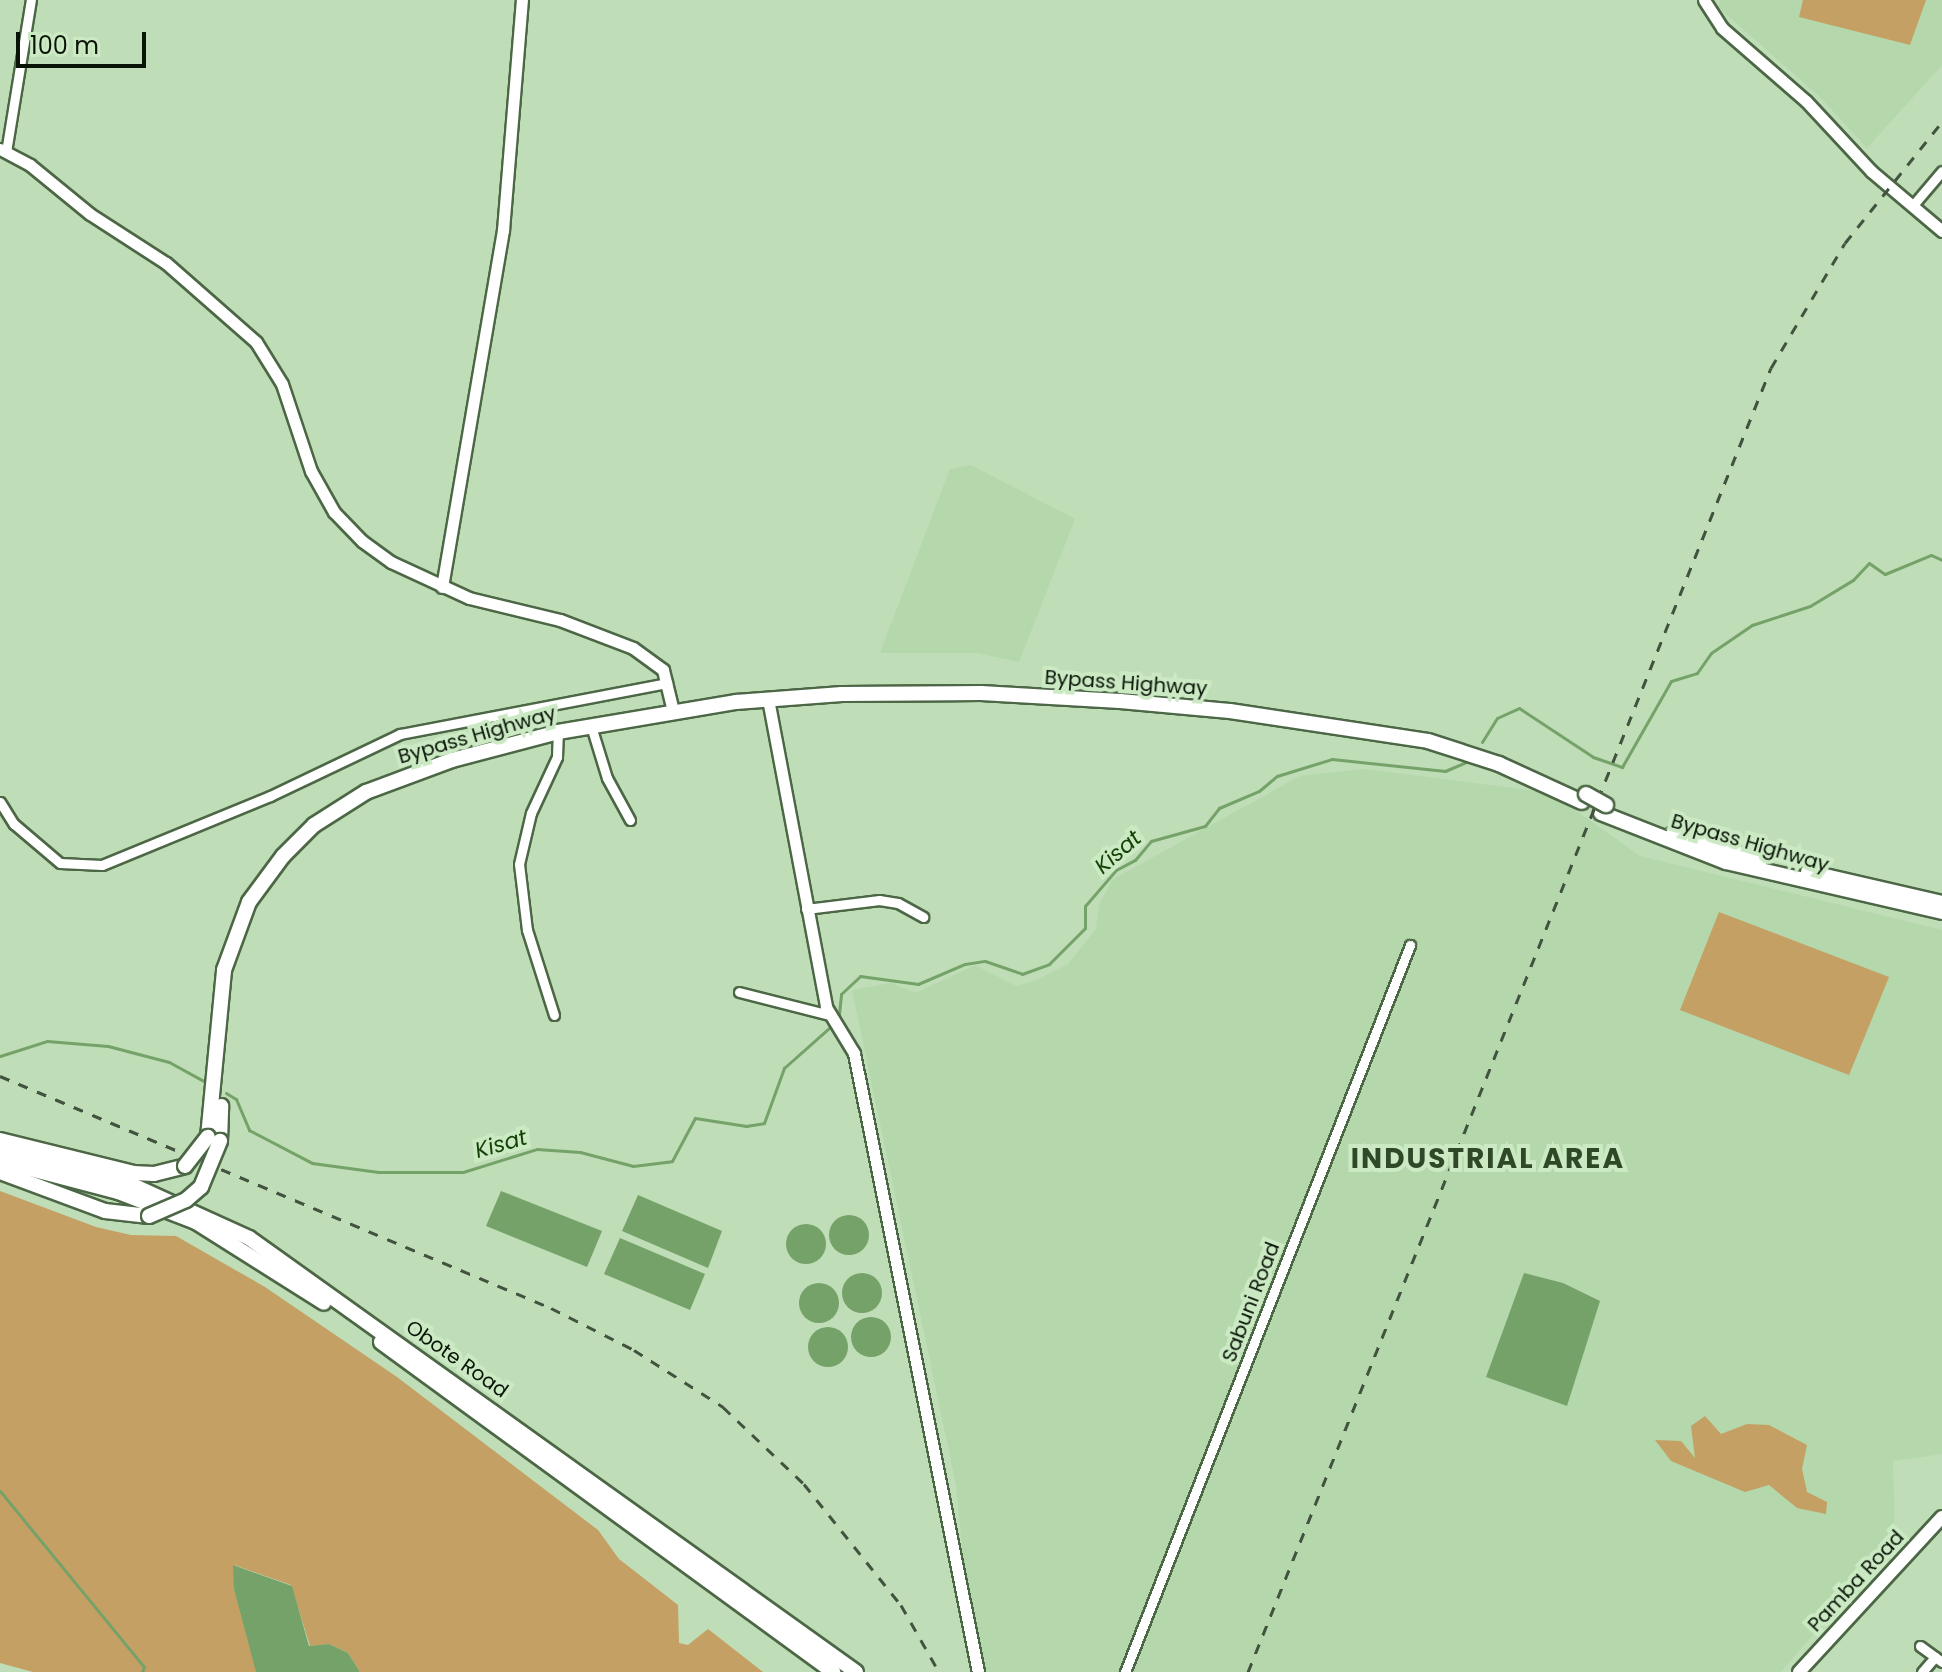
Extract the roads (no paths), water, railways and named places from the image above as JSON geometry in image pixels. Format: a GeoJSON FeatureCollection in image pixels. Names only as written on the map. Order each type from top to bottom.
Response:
{"type":"FeatureCollection","features":[{"type":"Feature","properties":{"kind":"main road","name":"Bypass Highway"},"geometry":{"type":"LineString","coordinates":[[261,890],[275,867],[314,825],[366,792],[452,760],[558,732],[673,711],[768,699],[981,693],[1316,715],[1422,730],[1500,754],[1604,809],[1726,862],[1942,912]]}},
{"type":"Feature","properties":{"kind":"main road","name":"Bypass Highway"},"geometry":{"type":"LineString","coordinates":[[1604,809],[1709,847],[1942,903]]}},
{"type":"Feature","properties":{"kind":"main road"},"geometry":{"type":"LineString","coordinates":[[0,1140],[133,1173],[170,1171],[198,1154],[213,1118],[224,970],[261,890]]}},
{"type":"Feature","properties":{"kind":"main road"},"geometry":{"type":"LineString","coordinates":[[0,1172],[127,1215],[167,1211],[201,1187],[220,1141],[228,988],[261,890]]}},
{"type":"Feature","properties":{"kind":"main road","name":"Obote Road"},"geometry":{"type":"LineString","coordinates":[[0,1148],[126,1182],[249,1238],[856,1672]]}},
{"type":"Feature","properties":{"kind":"main road","name":"Obote Road"},"geometry":{"type":"LineString","coordinates":[[0,1161],[177,1214],[279,1270],[833,1672]]}},
{"type":"Feature","properties":{"kind":"main road","name":"Pamba Road"},"geometry":{"type":"LineString","coordinates":[[1799,1672],[1942,1517]]}},
{"type":"Feature","properties":{"kind":"street"},"geometry":{"type":"LineString","coordinates":[[31,0],[3,151],[166,263],[256,342],[282,384],[300,446],[334,512],[391,562],[442,587],[604,634],[655,660],[667,683],[673,711]]}},
{"type":"Feature","properties":{"kind":"street"},"geometry":{"type":"LineString","coordinates":[[442,587],[503,230],[522,0]]}},
{"type":"Feature","properties":{"kind":"street"},"geometry":{"type":"LineString","coordinates":[[1704,1],[1710,16],[1741,46],[1806,101],[1871,171],[1914,204],[1942,231]]}},
{"type":"Feature","properties":{"kind":"street"},"geometry":{"type":"LineString","coordinates":[[1914,204],[1942,171]]}},
{"type":"Feature","properties":{"kind":"street","name":"Bypass Highway"},"geometry":{"type":"LineString","coordinates":[[0,802],[14,824],[60,863],[85,868],[122,861],[400,734],[667,683]]}},
{"type":"Feature","properties":{"kind":"street"},"geometry":{"type":"LineString","coordinates":[[768,699],[806,909],[829,1015],[854,1053],[978,1672]]}},
{"type":"Feature","properties":{"kind":"street"},"geometry":{"type":"LineString","coordinates":[[591,726],[607,778],[630,820]]}},
{"type":"Feature","properties":{"kind":"street"},"geometry":{"type":"LineString","coordinates":[[554,1015],[527,930],[519,864],[531,813],[557,757],[558,732]]}},
{"type":"Feature","properties":{"kind":"street"},"geometry":{"type":"LineString","coordinates":[[806,909],[879,900],[898,903],[923,917]]}},
{"type":"Feature","properties":{"kind":"street","name":"Sabuni Road"},"geometry":{"type":"LineString","coordinates":[[1125,1672],[1410,945]]}},
{"type":"Feature","properties":{"kind":"street"},"geometry":{"type":"LineString","coordinates":[[739,992],[829,1015]]}},
{"type":"Feature","properties":{"kind":"street"},"geometry":{"type":"LineString","coordinates":[[1920,1646],[1938,1659],[1922,1672]]}},
{"type":"Feature","properties":{"kind":"waterway"},"geometry":{"type":"LineString","coordinates":[[1482,742],[1497,718],[1519,708],[1593,757],[1622,767],[1671,681],[1697,673],[1711,653],[1752,625],[1810,606],[1853,580],[1869,563],[1885,574],[1931,555],[1942,560]]}},
{"type":"Feature","properties":{"kind":"waterway","name":"Kisat"},"geometry":{"type":"LineString","coordinates":[[839,1014],[841,994],[860,976],[918,984],[965,964],[985,961],[1022,974],[1049,964],[1085,928],[1085,906],[1116,870],[1135,860],[1151,841],[1205,826],[1219,808],[1259,791],[1277,776],[1332,759],[1445,771],[1471,760]]}},
{"type":"Feature","properties":{"kind":"waterway","name":"Kisat"},"geometry":{"type":"LineString","coordinates":[[226,1093],[236,1099],[249,1130],[312,1163],[378,1172],[463,1172],[537,1149],[580,1152],[633,1166],[672,1161],[695,1118],[746,1126],[764,1123],[784,1068],[830,1027]]}},
{"type":"Feature","properties":{"kind":"waterway","name":"Kisat"},"geometry":{"type":"LineString","coordinates":[[0,1056],[47,1041],[108,1046],[169,1062],[209,1084]]}},
{"type":"Feature","properties":{"kind":"waterway","name":"Kisat"},"geometry":{"type":"LineString","coordinates":[[0,1491],[144,1667],[142,1672]]}},
{"type":"Feature","properties":{"kind":"railway"},"geometry":{"type":"LineString","coordinates":[[1248,1672],[1771,368],[1845,243],[1942,122]]}},
{"type":"Feature","properties":{"kind":"railway"},"geometry":{"type":"LineString","coordinates":[[0,1076],[551,1308],[634,1350],[723,1407],[804,1484],[901,1605],[939,1672]]}},
{"type":"Feature","properties":{"kind":"district","name":"INDUSTRIAL AREA"},"geometry":{"type":"Point","coordinates":[1488,1159]}}]}
